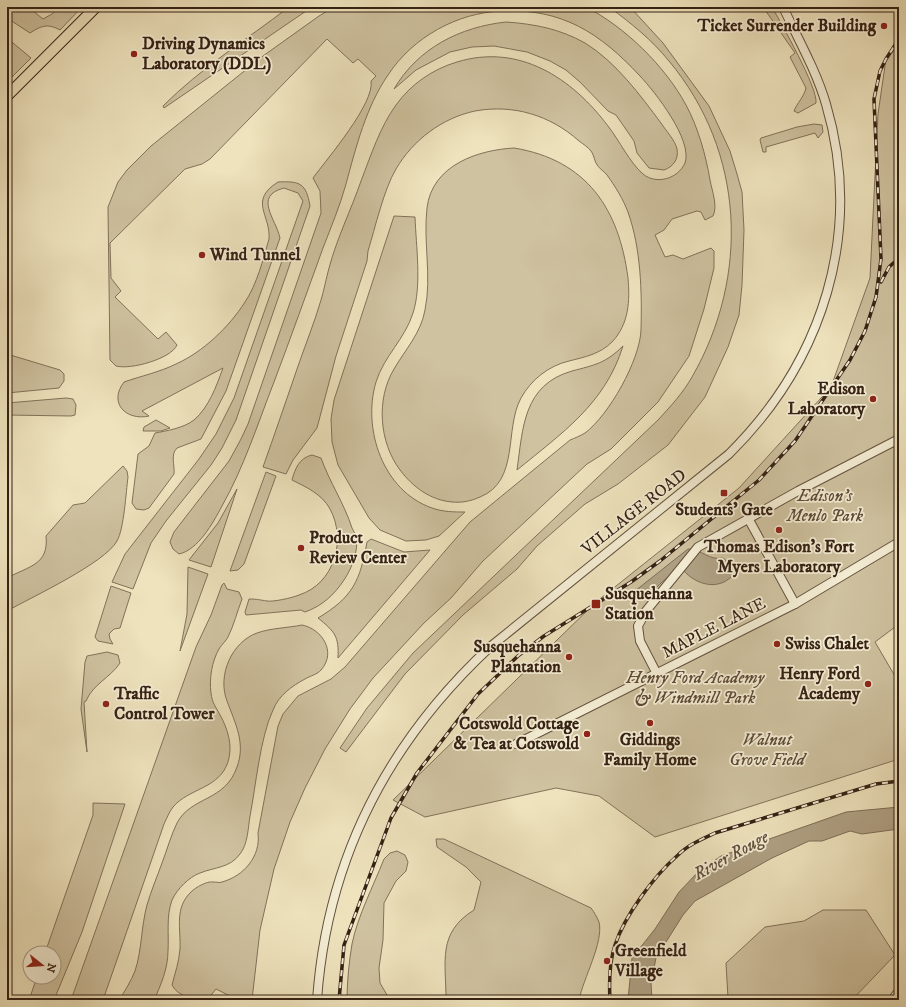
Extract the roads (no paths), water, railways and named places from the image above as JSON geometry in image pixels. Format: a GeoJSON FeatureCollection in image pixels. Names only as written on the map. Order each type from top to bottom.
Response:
{"type":"FeatureCollection","features":[{"type":"Feature","properties":{"kind":"main road"},"geometry":{"type":"LineString","coordinates":[[7,96],[96,7]]}},
{"type":"Feature","properties":{"kind":"street","name":"VILLAGE ROAD"},"geometry":{"type":"LineString","coordinates":[[317,1000],[322,954],[333,900],[341,875],[367,809],[386,773],[413,732],[458,677],[490,647],[729,454],[754,429],[775,403],[803,356],[823,306],[833,271],[839,230],[838,175],[834,136],[823,95],[811,64],[783,7]]}},
{"type":"Feature","properties":{"kind":"street"},"geometry":{"type":"LineString","coordinates":[[657,674],[640,641],[638,626],[642,616],[698,547],[748,518],[899,439]]}},
{"type":"Feature","properties":{"kind":"street"},"geometry":{"type":"LineString","coordinates":[[748,518],[795,604]]}},
{"type":"Feature","properties":{"kind":"street","name":"MAPLE LANE"},"geometry":{"type":"LineString","coordinates":[[516,744],[795,604],[899,542]]}},
{"type":"Feature","properties":{"kind":"street"},"geometry":{"type":"LineString","coordinates":[[892,1000],[899,991]]}},
{"type":"Feature","properties":{"kind":"water"},"geometry":{"type":"Polygon","coordinates":[[[688,549],[714,558],[723,558],[732,566],[734,574],[722,583],[708,584],[695,580],[683,570],[676,572],[664,580],[651,593],[639,599],[635,597],[635,591],[688,549]]]}},
{"type":"Feature","properties":{"kind":"water","name":"River Rouge"},"geometry":{"type":"Polygon","coordinates":[[[899,807],[899,829],[862,834],[850,831],[822,841],[809,841],[772,858],[695,901],[683,915],[656,958],[651,983],[652,1000],[628,1000],[632,958],[655,929],[679,892],[699,871],[721,856],[846,812],[899,807]]]}},
{"type":"Feature","properties":{"kind":"railway"},"geometry":{"type":"LineString","coordinates":[[339,1000],[344,945],[391,818],[417,773],[478,694],[519,655],[544,636],[631,582],[660,561],[759,480],[795,441],[850,360],[865,331],[876,297],[881,259],[874,99],[880,71],[899,39]]}},
{"type":"Feature","properties":{"kind":"railway"},"geometry":{"type":"LineString","coordinates":[[881,282],[889,267],[899,258]]}},
{"type":"Feature","properties":{"kind":"railway"},"geometry":{"type":"LineString","coordinates":[[610,1000],[612,959],[615,945],[620,933],[633,909],[650,885],[682,851],[695,842],[715,833],[876,784],[899,781]]}},
{"type":"Feature","properties":{"kind":"place","name":"Ticket Surrender Building"},"geometry":{"type":"Point","coordinates":[884,26]}},
{"type":"Feature","properties":{"kind":"place","name":"Driving Dynamics Laboratory (DDL)"},"geometry":{"type":"Point","coordinates":[134,54]}},
{"type":"Feature","properties":{"kind":"place","name":"Wind Tunnel"},"geometry":{"type":"Point","coordinates":[202,255]}},
{"type":"Feature","properties":{"kind":"place","name":"Edison Laboratory"},"geometry":{"type":"Point","coordinates":[873,399]}},
{"type":"Feature","properties":{"kind":"place","name":"Students' Gate"},"geometry":{"type":"Point","coordinates":[724,493]}},
{"type":"Feature","properties":{"kind":"place","name":"Thomas Edison’s Fort Myers Laboratory"},"geometry":{"type":"Point","coordinates":[779,530]}},
{"type":"Feature","properties":{"kind":"place","name":"Product Review Center"},"geometry":{"type":"Point","coordinates":[301,548]}},
{"type":"Feature","properties":{"kind":"place","name":"Susquehanna Station"},"geometry":{"type":"Point","coordinates":[596,604]}},
{"type":"Feature","properties":{"kind":"place","name":"Swiss Chalet"},"geometry":{"type":"Point","coordinates":[777,644]}},
{"type":"Feature","properties":{"kind":"place","name":"Susquehanna Plantation"},"geometry":{"type":"Point","coordinates":[569,657]}},
{"type":"Feature","properties":{"kind":"place","name":"Henry Ford Academy"},"geometry":{"type":"Point","coordinates":[868,684]}},
{"type":"Feature","properties":{"kind":"place","name":"Traffic Control Tower"},"geometry":{"type":"Point","coordinates":[106,704]}},
{"type":"Feature","properties":{"kind":"place","name":"Giddings Family Home"},"geometry":{"type":"Point","coordinates":[650,723]}},
{"type":"Feature","properties":{"kind":"place","name":"Cotswold Cottage & Tea at Cotswold"},"geometry":{"type":"Point","coordinates":[587,734]}},
{"type":"Feature","properties":{"kind":"place","name":"Greenfield Village"},"geometry":{"type":"Point","coordinates":[607,961]}},
{"type":"Feature","properties":{"kind":"park label","name":"Edison's Menlo Park"},"geometry":{"type":"Point","coordinates":[825,506]}},
{"type":"Feature","properties":{"kind":"park label","name":"Henry Ford Academy & Windmill Park"},"geometry":{"type":"Point","coordinates":[695,688]}},
{"type":"Feature","properties":{"kind":"park label","name":"Walnut Grove Field"},"geometry":{"type":"Point","coordinates":[767,750]}}]}
